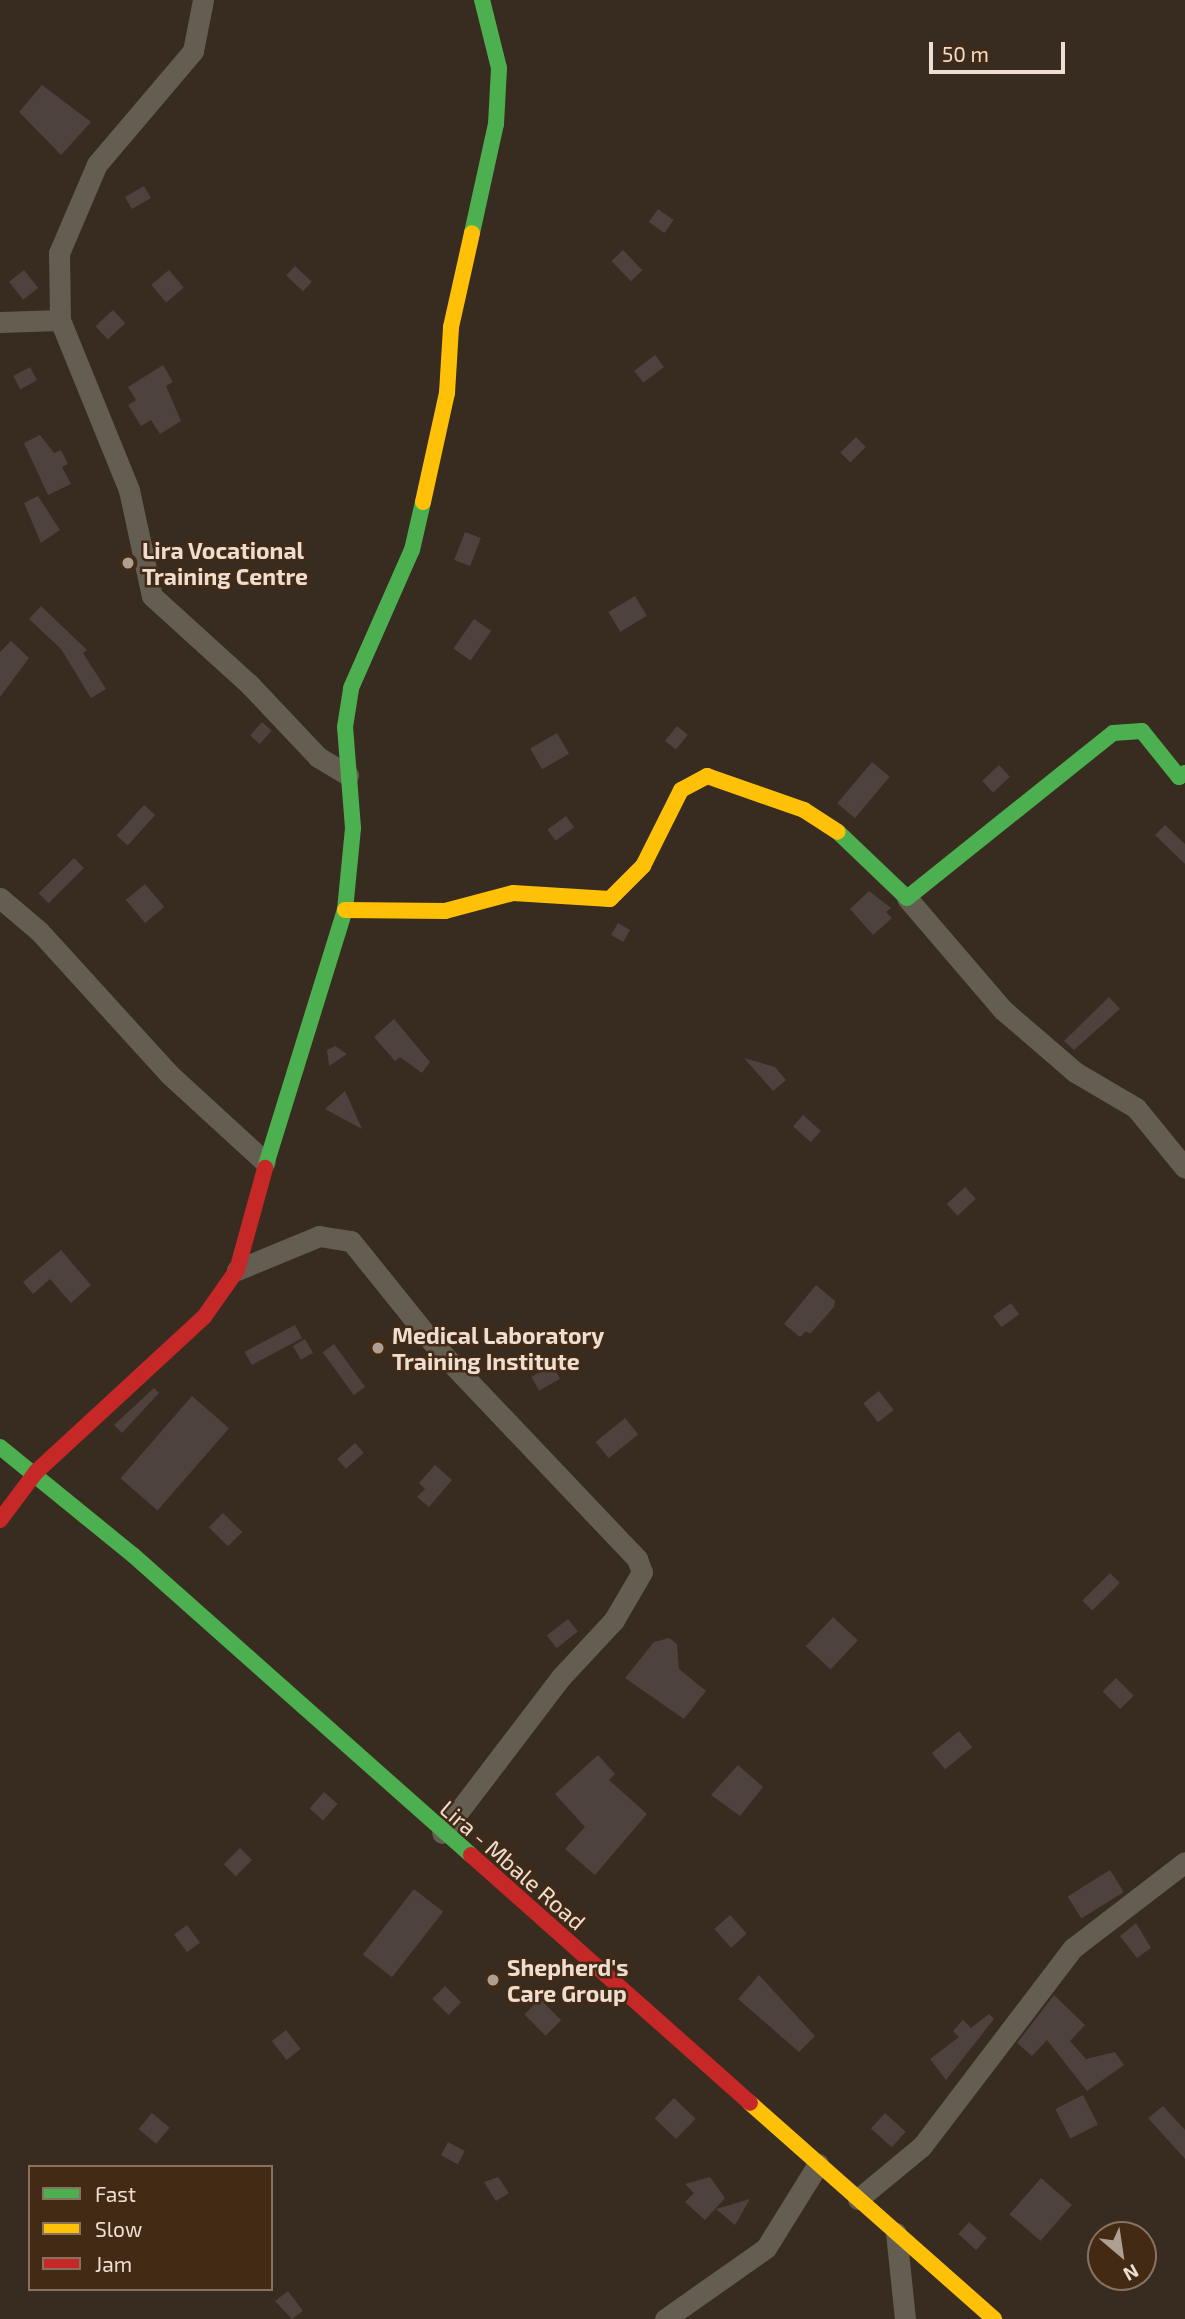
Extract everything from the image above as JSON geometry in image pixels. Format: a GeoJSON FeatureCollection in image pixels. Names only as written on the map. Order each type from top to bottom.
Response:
{"type":"FeatureCollection","features":[{"type":"Feature","properties":{"kind":"street"},"geometry":{"type":"LineString","coordinates":[[202,0],[193,51],[97,164],[60,253],[60,320],[129,490],[152,596],[250,685],[318,757],[348,775]]}},
{"type":"Feature","properties":{"kind":"street"},"geometry":{"type":"LineString","coordinates":[[0,1520],[36,1472],[204,1317],[237,1270],[265,1162],[345,910],[353,828],[345,727],[351,688],[412,550],[447,393],[451,327],[496,124],[499,68],[482,0]]}},
{"type":"Feature","properties":{"kind":"street"},"geometry":{"type":"LineString","coordinates":[[0,323],[60,320]]}},
{"type":"Feature","properties":{"kind":"street"},"geometry":{"type":"LineString","coordinates":[[906,898],[1113,733],[1142,732],[1180,777],[1185,773]]}},
{"type":"Feature","properties":{"kind":"street"},"geometry":{"type":"LineString","coordinates":[[345,910],[445,911],[513,893],[610,899],[643,866],[681,790],[707,776],[804,810],[843,836],[906,898],[1003,1010],[1075,1072],[1136,1108],[1185,1168]]}},
{"type":"Feature","properties":{"kind":"street"},"geometry":{"type":"LineString","coordinates":[[0,898],[39,931],[169,1074],[265,1162]]}},
{"type":"Feature","properties":{"kind":"street"},"geometry":{"type":"LineString","coordinates":[[237,1270],[319,1236],[351,1241],[437,1348],[637,1559],[642,1572],[614,1620],[561,1677],[442,1833]]}},
{"type":"Feature","properties":{"kind":"street","name":"Lira - Mbale Road"},"geometry":{"type":"LineString","coordinates":[[0,1447],[36,1472],[994,2319]]}},
{"type":"Feature","properties":{"kind":"street"},"geometry":{"type":"LineString","coordinates":[[858,2199],[922,2146],[1073,1948],[1185,1862]]}},
{"type":"Feature","properties":{"kind":"street"},"geometry":{"type":"LineString","coordinates":[[665,2319],[766,2248],[818,2164]]}},
{"type":"Feature","properties":{"kind":"street"},"geometry":{"type":"LineString","coordinates":[[896,2233],[905,2319]]}},
{"type":"Feature","properties":{"kind":"building"},"geometry":{"type":"Polygon","coordinates":[[[42,85],[91,122],[61,155],[19,112],[42,85]]]}},
{"type":"Feature","properties":{"kind":"building"},"geometry":{"type":"Polygon","coordinates":[[[144,186],[151,198],[132,209],[125,197],[144,186]]]}},
{"type":"Feature","properties":{"kind":"building"},"geometry":{"type":"Polygon","coordinates":[[[658,209],[674,220],[664,233],[649,222],[658,209]]]}},
{"type":"Feature","properties":{"kind":"building"},"geometry":{"type":"Polygon","coordinates":[[[623,250],[642,270],[631,281],[611,261],[623,250]]]}},
{"type":"Feature","properties":{"kind":"building"},"geometry":{"type":"Polygon","coordinates":[[[295,266],[312,282],[303,291],[286,276],[295,266]]]}},
{"type":"Feature","properties":{"kind":"building"},"geometry":{"type":"Polygon","coordinates":[[[24,270],[38,288],[23,300],[9,282],[24,270]]]}},
{"type":"Feature","properties":{"kind":"building"},"geometry":{"type":"Polygon","coordinates":[[[169,270],[184,288],[166,302],[151,285],[169,270]]]}},
{"type":"Feature","properties":{"kind":"building"},"geometry":{"type":"Polygon","coordinates":[[[113,310],[125,323],[108,340],[95,326],[113,310]]]}},
{"type":"Feature","properties":{"kind":"building"},"geometry":{"type":"Polygon","coordinates":[[[655,355],[664,367],[643,383],[634,371],[655,355]]]}},
{"type":"Feature","properties":{"kind":"building"},"geometry":{"type":"Polygon","coordinates":[[[163,365],[173,382],[166,386],[181,421],[160,434],[151,420],[141,426],[128,405],[136,400],[128,387],[163,365]]]}},
{"type":"Feature","properties":{"kind":"building"},"geometry":{"type":"Polygon","coordinates":[[[30,367],[37,380],[20,389],[13,376],[30,367]]]}},
{"type":"Feature","properties":{"kind":"building"},"geometry":{"type":"Polygon","coordinates":[[[40,435],[54,453],[61,450],[68,464],[62,467],[71,484],[48,495],[24,443],[40,435]]]}},
{"type":"Feature","properties":{"kind":"building"},"geometry":{"type":"Polygon","coordinates":[[[856,437],[866,447],[850,462],[840,453],[856,437]]]}},
{"type":"Feature","properties":{"kind":"building"},"geometry":{"type":"Polygon","coordinates":[[[38,496],[60,530],[41,543],[24,503],[38,496]]]}},
{"type":"Feature","properties":{"kind":"building"},"geometry":{"type":"Polygon","coordinates":[[[465,532],[481,538],[470,566],[454,560],[465,532]]]}},
{"type":"Feature","properties":{"kind":"building"},"geometry":{"type":"Polygon","coordinates":[[[635,596],[647,616],[620,632],[608,612],[635,596]]]}},
{"type":"Feature","properties":{"kind":"building"},"geometry":{"type":"Polygon","coordinates":[[[41,606],[87,650],[83,653],[106,689],[91,698],[61,649],[29,619],[41,606]]]}},
{"type":"Feature","properties":{"kind":"building"},"geometry":{"type":"Polygon","coordinates":[[[474,619],[491,631],[471,661],[453,648],[474,619]]]}},
{"type":"Feature","properties":{"kind":"building"},"geometry":{"type":"Polygon","coordinates":[[[11,641],[29,658],[0,697],[0,652],[11,641]]]}},
{"type":"Feature","properties":{"kind":"building"},"geometry":{"type":"Polygon","coordinates":[[[262,722],[272,731],[260,744],[250,735],[262,722]]]}},
{"type":"Feature","properties":{"kind":"building"},"geometry":{"type":"Polygon","coordinates":[[[677,726],[688,735],[676,750],[665,741],[677,726]]]}},
{"type":"Feature","properties":{"kind":"building"},"geometry":{"type":"Polygon","coordinates":[[[557,733],[569,754],[542,769],[530,748],[557,733]]]}},
{"type":"Feature","properties":{"kind":"building"},"geometry":{"type":"Polygon","coordinates":[[[872,762],[890,777],[855,818],[837,803],[872,762]]]}},
{"type":"Feature","properties":{"kind":"building"},"geometry":{"type":"Polygon","coordinates":[[[999,765],[1010,777],[993,792],[982,781],[999,765]]]}},
{"type":"Feature","properties":{"kind":"building"},"geometry":{"type":"Polygon","coordinates":[[[144,805],[155,815],[128,846],[117,835],[144,805]]]}},
{"type":"Feature","properties":{"kind":"building"},"geometry":{"type":"Polygon","coordinates":[[[566,816],[574,827],[556,841],[547,830],[566,816]]]}},
{"type":"Feature","properties":{"kind":"building"},"geometry":{"type":"Polygon","coordinates":[[[1165,825],[1185,844],[1185,864],[1155,835],[1165,825]]]}},
{"type":"Feature","properties":{"kind":"building"},"geometry":{"type":"Polygon","coordinates":[[[74,858],[84,868],[49,903],[39,893],[74,858]]]}},
{"type":"Feature","properties":{"kind":"building"},"geometry":{"type":"Polygon","coordinates":[[[145,884],[164,907],[145,923],[126,900],[145,884]]]}},
{"type":"Feature","properties":{"kind":"building"},"geometry":{"type":"Polygon","coordinates":[[[869,891],[891,908],[886,912],[892,918],[873,935],[850,909],[869,891]]]}},
{"type":"Feature","properties":{"kind":"building"},"geometry":{"type":"Polygon","coordinates":[[[618,923],[630,930],[623,942],[611,935],[618,923]]]}},
{"type":"Feature","properties":{"kind":"building"},"geometry":{"type":"Polygon","coordinates":[[[1109,997],[1120,1009],[1074,1050],[1064,1041],[1109,997]]]}},
{"type":"Feature","properties":{"kind":"building"},"geometry":{"type":"Polygon","coordinates":[[[394,1019],[430,1062],[422,1073],[400,1057],[395,1061],[374,1037],[394,1019]]]}},
{"type":"Feature","properties":{"kind":"building"},"geometry":{"type":"Polygon","coordinates":[[[335,1046],[347,1054],[329,1066],[327,1050],[335,1046]]]}},
{"type":"Feature","properties":{"kind":"building"},"geometry":{"type":"Polygon","coordinates":[[[744,1058],[775,1067],[786,1080],[773,1091],[744,1058]]]}},
{"type":"Feature","properties":{"kind":"building"},"geometry":{"type":"Polygon","coordinates":[[[345,1091],[362,1129],[325,1109],[345,1091]]]}},
{"type":"Feature","properties":{"kind":"building"},"geometry":{"type":"Polygon","coordinates":[[[803,1115],[821,1131],[811,1142],[793,1126],[803,1115]]]}},
{"type":"Feature","properties":{"kind":"building"},"geometry":{"type":"Polygon","coordinates":[[[965,1187],[976,1199],[958,1216],[947,1204],[965,1187]]]}},
{"type":"Feature","properties":{"kind":"building"},"geometry":{"type":"Polygon","coordinates":[[[61,1250],[91,1285],[71,1303],[50,1279],[33,1294],[23,1282],[61,1250]]]}},
{"type":"Feature","properties":{"kind":"building"},"geometry":{"type":"Polygon","coordinates":[[[816,1285],[835,1301],[834,1307],[810,1334],[806,1331],[800,1337],[784,1324],[816,1285]]]}},
{"type":"Feature","properties":{"kind":"building"},"geometry":{"type":"Polygon","coordinates":[[[1011,1303],[1019,1314],[1001,1327],[993,1316],[1011,1303]]]}},
{"type":"Feature","properties":{"kind":"building"},"geometry":{"type":"Polygon","coordinates":[[[295,1325],[302,1338],[252,1365],[245,1352],[295,1325]]]}},
{"type":"Feature","properties":{"kind":"building"},"geometry":{"type":"Polygon","coordinates":[[[305,1339],[313,1353],[301,1360],[293,1346],[305,1339]]]}},
{"type":"Feature","properties":{"kind":"building"},"geometry":{"type":"Polygon","coordinates":[[[334,1344],[365,1387],[354,1395],[323,1352],[334,1344]]]}},
{"type":"Feature","properties":{"kind":"building"},"geometry":{"type":"Polygon","coordinates":[[[552,1365],[560,1379],[539,1391],[531,1377],[552,1365]]]}},
{"type":"Feature","properties":{"kind":"building"},"geometry":{"type":"Polygon","coordinates":[[[154,1388],[159,1393],[122,1433],[114,1425],[154,1388]]]}},
{"type":"Feature","properties":{"kind":"building"},"geometry":{"type":"Polygon","coordinates":[[[879,1391],[894,1410],[878,1422],[863,1403],[879,1391]]]}},
{"type":"Feature","properties":{"kind":"building"},"geometry":{"type":"Polygon","coordinates":[[[192,1396],[229,1428],[157,1510],[120,1478],[192,1396]]]}},
{"type":"Feature","properties":{"kind":"building"},"geometry":{"type":"Polygon","coordinates":[[[625,1418],[638,1434],[609,1458],[595,1442],[625,1418]]]}},
{"type":"Feature","properties":{"kind":"building"},"geometry":{"type":"Polygon","coordinates":[[[355,1443],[364,1453],[346,1469],[337,1459],[355,1443]]]}},
{"type":"Feature","properties":{"kind":"building"},"geometry":{"type":"Polygon","coordinates":[[[435,1465],[452,1480],[429,1507],[417,1497],[425,1489],[419,1483],[435,1465]]]}},
{"type":"Feature","properties":{"kind":"building"},"geometry":{"type":"Polygon","coordinates":[[[223,1513],[242,1532],[228,1546],[209,1527],[223,1513]]]}},
{"type":"Feature","properties":{"kind":"building"},"geometry":{"type":"Polygon","coordinates":[[[1110,1573],[1120,1583],[1092,1610],[1082,1601],[1110,1573]]]}},
{"type":"Feature","properties":{"kind":"building"},"geometry":{"type":"Polygon","coordinates":[[[833,1617],[858,1640],[831,1669],[806,1646],[833,1617]]]}},
{"type":"Feature","properties":{"kind":"building"},"geometry":{"type":"Polygon","coordinates":[[[568,1619],[578,1632],[557,1648],[547,1636],[568,1619]]]}},
{"type":"Feature","properties":{"kind":"building"},"geometry":{"type":"Polygon","coordinates":[[[669,1638],[677,1644],[679,1669],[706,1691],[684,1719],[625,1678],[654,1642],[669,1638]]]}},
{"type":"Feature","properties":{"kind":"building"},"geometry":{"type":"Polygon","coordinates":[[[1116,1678],[1134,1696],[1120,1709],[1103,1691],[1116,1678]]]}},
{"type":"Feature","properties":{"kind":"building"},"geometry":{"type":"Polygon","coordinates":[[[959,1731],[972,1747],[945,1769],[932,1753],[959,1731]]]}},
{"type":"Feature","properties":{"kind":"building"},"geometry":{"type":"Polygon","coordinates":[[[598,1755],[615,1774],[609,1780],[647,1814],[595,1875],[565,1849],[585,1827],[555,1794],[598,1755]]]}},
{"type":"Feature","properties":{"kind":"building"},"geometry":{"type":"Polygon","coordinates":[[[738,1765],[763,1787],[740,1816],[711,1795],[738,1765]]]}},
{"type":"Feature","properties":{"kind":"building"},"geometry":{"type":"Polygon","coordinates":[[[324,1792],[338,1804],[323,1820],[310,1809],[324,1792]]]}},
{"type":"Feature","properties":{"kind":"building"},"geometry":{"type":"Polygon","coordinates":[[[240,1848],[252,1860],[236,1876],[224,1864],[240,1848]]]}},
{"type":"Feature","properties":{"kind":"building"},"geometry":{"type":"Polygon","coordinates":[[[1110,1870],[1124,1892],[1081,1919],[1068,1896],[1110,1870]]]}},
{"type":"Feature","properties":{"kind":"building"},"geometry":{"type":"Polygon","coordinates":[[[414,1889],[443,1912],[392,1977],[363,1954],[414,1889]]]}},
{"type":"Feature","properties":{"kind":"building"},"geometry":{"type":"Polygon","coordinates":[[[730,1915],[747,1934],[731,1948],[714,1929],[730,1915]]]}},
{"type":"Feature","properties":{"kind":"building"},"geometry":{"type":"Polygon","coordinates":[[[1136,1923],[1151,1948],[1137,1958],[1120,1936],[1136,1923]]]}},
{"type":"Feature","properties":{"kind":"building"},"geometry":{"type":"Polygon","coordinates":[[[187,1925],[200,1943],[187,1952],[174,1934],[187,1925]]]}},
{"type":"Feature","properties":{"kind":"building"},"geometry":{"type":"Polygon","coordinates":[[[759,1975],[815,2036],[799,2052],[738,1999],[759,1975]]]}},
{"type":"Feature","properties":{"kind":"building"},"geometry":{"type":"Polygon","coordinates":[[[445,1986],[461,2002],[449,2015],[432,1999],[445,1986]]]}},
{"type":"Feature","properties":{"kind":"building"},"geometry":{"type":"Polygon","coordinates":[[[1054,1995],[1085,2025],[1070,2041],[1086,2059],[1115,2052],[1124,2065],[1087,2091],[1047,2040],[1032,2056],[1017,2043],[1054,1995]]]}},
{"type":"Feature","properties":{"kind":"building"},"geometry":{"type":"Polygon","coordinates":[[[540,1999],[561,2020],[546,2036],[524,2015],[540,1999]]]}},
{"type":"Feature","properties":{"kind":"building"},"geometry":{"type":"Polygon","coordinates":[[[989,2014],[994,2019],[946,2080],[930,2059],[959,2037],[953,2031],[963,2020],[971,2028],[989,2014]]]}},
{"type":"Feature","properties":{"kind":"building"},"geometry":{"type":"Polygon","coordinates":[[[286,2030],[301,2049],[287,2060],[272,2041],[286,2030]]]}},
{"type":"Feature","properties":{"kind":"building"},"geometry":{"type":"Polygon","coordinates":[[[1083,2095],[1098,2124],[1070,2138],[1055,2109],[1083,2095]]]}},
{"type":"Feature","properties":{"kind":"building"},"geometry":{"type":"Polygon","coordinates":[[[674,2098],[696,2119],[676,2139],[655,2118],[674,2098]]]}},
{"type":"Feature","properties":{"kind":"building"},"geometry":{"type":"Polygon","coordinates":[[[1163,2106],[1185,2130],[1185,2159],[1148,2118],[1163,2106]]]}},
{"type":"Feature","properties":{"kind":"building"},"geometry":{"type":"Polygon","coordinates":[[[152,2113],[170,2128],[156,2144],[139,2129],[152,2113]]]}},
{"type":"Feature","properties":{"kind":"building"},"geometry":{"type":"Polygon","coordinates":[[[885,2113],[906,2132],[892,2147],[871,2129],[885,2113]]]}},
{"type":"Feature","properties":{"kind":"building"},"geometry":{"type":"Polygon","coordinates":[[[448,2142],[465,2151],[458,2164],[441,2155],[448,2142]]]}},
{"type":"Feature","properties":{"kind":"building"},"geometry":{"type":"Polygon","coordinates":[[[498,2177],[509,2193],[496,2201],[484,2182],[498,2177]]]}},
{"type":"Feature","properties":{"kind":"building"},"geometry":{"type":"Polygon","coordinates":[[[710,2177],[725,2198],[705,2220],[685,2202],[694,2193],[685,2184],[710,2177]]]}},
{"type":"Feature","properties":{"kind":"building"},"geometry":{"type":"Polygon","coordinates":[[[1041,2178],[1072,2205],[1040,2241],[1010,2214],[1041,2178]]]}},
{"type":"Feature","properties":{"kind":"building"},"geometry":{"type":"Polygon","coordinates":[[[750,2199],[735,2225],[716,2209],[750,2199]]]}},
{"type":"Feature","properties":{"kind":"building"},"geometry":{"type":"Polygon","coordinates":[[[969,2222],[987,2238],[976,2250],[958,2234],[969,2222]]]}},
{"type":"Feature","properties":{"kind":"building"},"geometry":{"type":"Polygon","coordinates":[[[288,2291],[303,2311],[292,2319],[275,2301],[288,2291]]]}},
{"type":"Feature","properties":{"kind":"traffic: fast"},"geometry":{"type":"LineString","coordinates":[[472,233],[496,124],[499,68],[482,0]]}},
{"type":"Feature","properties":{"kind":"traffic: fast"},"geometry":{"type":"LineString","coordinates":[[265,1168],[345,910],[353,828],[345,727],[351,688],[412,550],[423,502]]}},
{"type":"Feature","properties":{"kind":"traffic: fast"},"geometry":{"type":"LineString","coordinates":[[838,832],[907,898],[1113,733],[1142,731],[1179,777],[1185,773]]}},
{"type":"Feature","properties":{"kind":"traffic: fast"},"geometry":{"type":"LineString","coordinates":[[0,1447],[133,1555],[471,1855]]}},
{"type":"Feature","properties":{"kind":"traffic: slow"},"geometry":{"type":"LineString","coordinates":[[423,502],[447,393],[451,327],[472,233]]}},
{"type":"Feature","properties":{"kind":"traffic: slow"},"geometry":{"type":"LineString","coordinates":[[345,910],[445,911],[513,893],[610,899],[643,866],[681,790],[707,776],[804,810],[838,832]]}},
{"type":"Feature","properties":{"kind":"traffic: slow"},"geometry":{"type":"LineString","coordinates":[[750,2103],[994,2319]]}},
{"type":"Feature","properties":{"kind":"traffic: jam"},"geometry":{"type":"LineString","coordinates":[[0,1520],[36,1472],[204,1317],[237,1270],[265,1168]]}},
{"type":"Feature","properties":{"kind":"traffic: jam"},"geometry":{"type":"LineString","coordinates":[[471,1855],[750,2103]]}},
{"type":"Feature","properties":{"kind":"place","name":"Lira Vocational Training Centre"},"geometry":{"type":"Point","coordinates":[128,563]}},
{"type":"Feature","properties":{"kind":"place","name":"Medical Laboratory Training Institute"},"geometry":{"type":"Point","coordinates":[378,1348]}},
{"type":"Feature","properties":{"kind":"place","name":"Shepherd's Care Group"},"geometry":{"type":"Point","coordinates":[493,1980]}}]}
